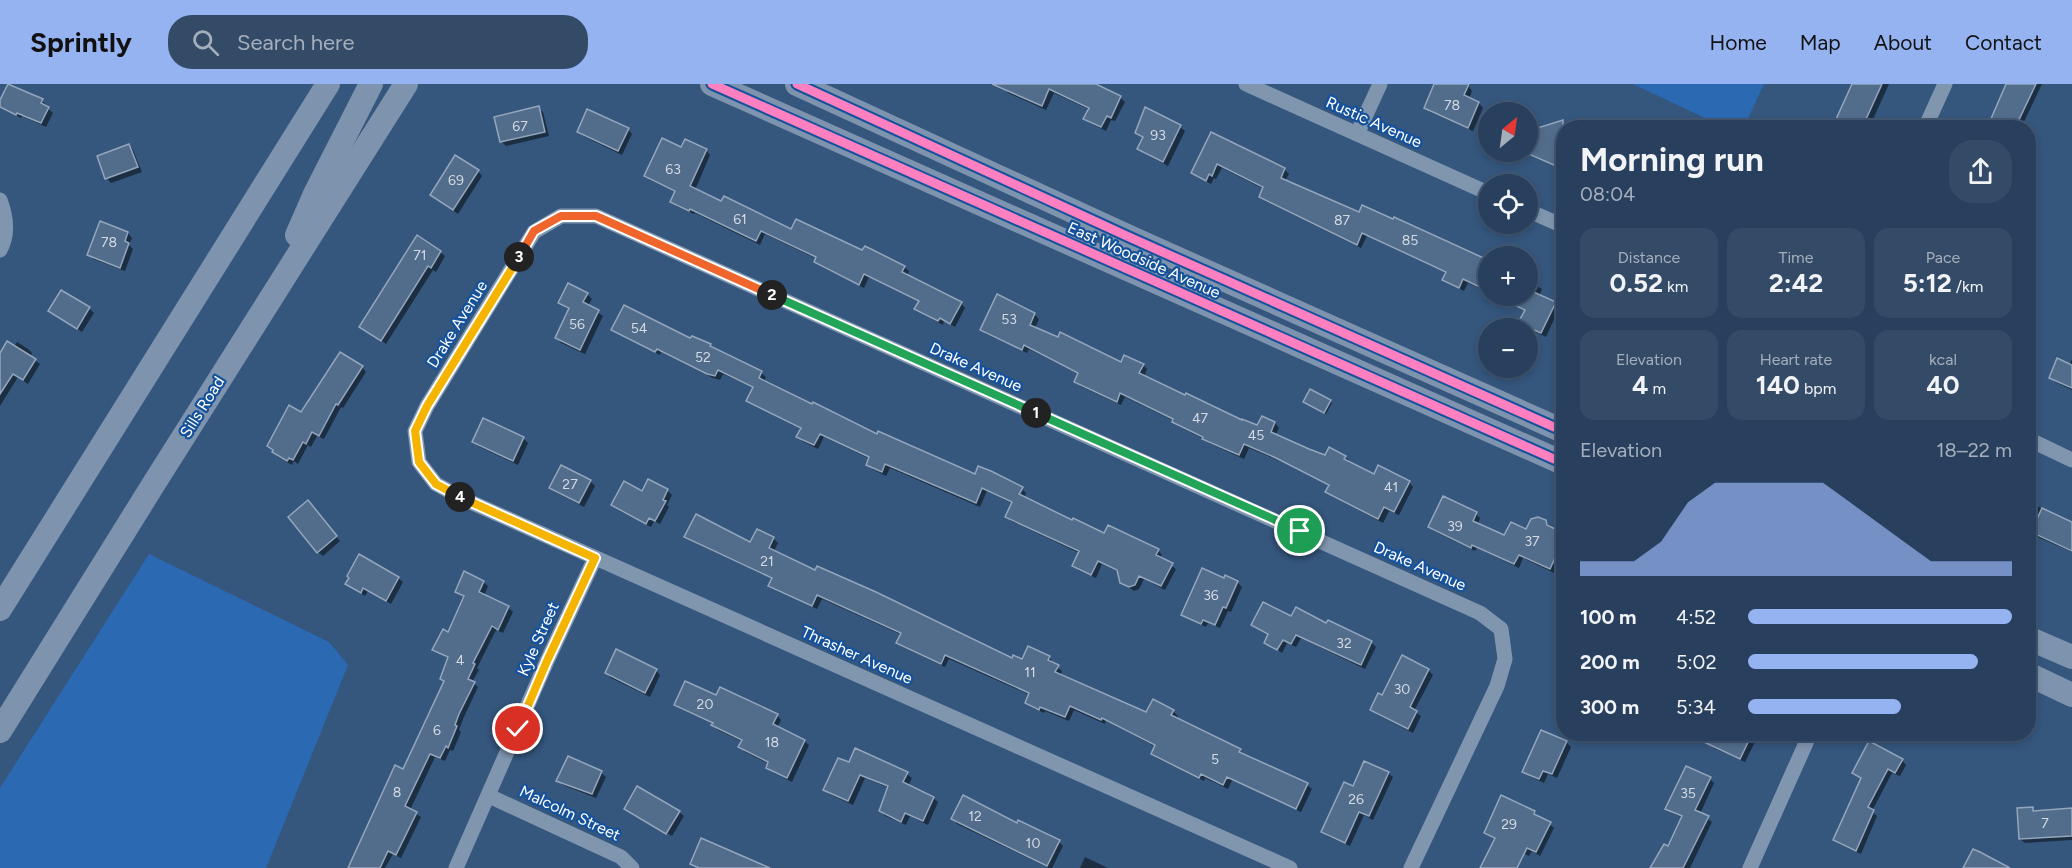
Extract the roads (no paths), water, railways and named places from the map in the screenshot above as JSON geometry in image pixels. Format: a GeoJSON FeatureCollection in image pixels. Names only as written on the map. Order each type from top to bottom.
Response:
{"type":"FeatureCollection","features":[{"type":"Feature","properties":{"kind":"main road"},"geometry":{"type":"LineString","coordinates":[[0,609],[328,84]]}},
{"type":"Feature","properties":{"kind":"main road"},"geometry":{"type":"LineString","coordinates":[[269,300],[315,194],[371,84]]}},
{"type":"Feature","properties":{"kind":"main road","name":"Sills Road"},"geometry":{"type":"LineString","coordinates":[[0,731],[406,84]]}},
{"type":"Feature","properties":{"kind":"main road","name":"East Woodside Avenue"},"geometry":{"type":"LineString","coordinates":[[712,84],[1556,460]]}},
{"type":"Feature","properties":{"kind":"main road","name":"East Woodside Avenue"},"geometry":{"type":"LineString","coordinates":[[797,84],[1140,242],[1556,428]]}},
{"type":"Feature","properties":{"kind":"main road"},"geometry":{"type":"LineString","coordinates":[[2036,641],[2072,657]]}},
{"type":"Feature","properties":{"kind":"main road"},"geometry":{"type":"LineString","coordinates":[[2036,679],[2072,695]]}},
{"type":"Feature","properties":{"kind":"street","name":"Rustic Avenue"},"geometry":{"type":"LineString","coordinates":[[1246,84],[1478,188]]}},
{"type":"Feature","properties":{"kind":"street"},"geometry":{"type":"LineString","coordinates":[[1357,134],[1380,84]]}},
{"type":"Feature","properties":{"kind":"street"},"geometry":{"type":"LineString","coordinates":[[1929,120],[1945,84]]}},
{"type":"Feature","properties":{"kind":"street"},"geometry":{"type":"LineString","coordinates":[[0,200],[6,216],[3,244],[0,250]]}},
{"type":"Feature","properties":{"kind":"street"},"geometry":{"type":"LineString","coordinates":[[1538,215],[1556,223]]}},
{"type":"Feature","properties":{"kind":"street","name":"Drake Avenue"},"geometry":{"type":"LineString","coordinates":[[419,462],[415,431],[427,406],[534,231],[561,216],[596,216],[1456,601],[1480,613],[1501,628],[1505,659],[1497,686],[1411,868]]}},
{"type":"Feature","properties":{"kind":"street"},"geometry":{"type":"LineString","coordinates":[[2036,443],[2072,460]]}},
{"type":"Feature","properties":{"kind":"street","name":"Thrasher Avenue"},"geometry":{"type":"LineString","coordinates":[[419,462],[436,484],[466,500],[1290,868]]}},
{"type":"Feature","properties":{"kind":"street","name":"Kyle Street"},"geometry":{"type":"LineString","coordinates":[[456,868],[595,558]]}},
{"type":"Feature","properties":{"kind":"street"},"geometry":{"type":"LineString","coordinates":[[1750,868],[1807,741]]}},
{"type":"Feature","properties":{"kind":"street","name":"Malcolm Street"},"geometry":{"type":"LineString","coordinates":[[489,796],[621,857],[632,868]]}}]}
